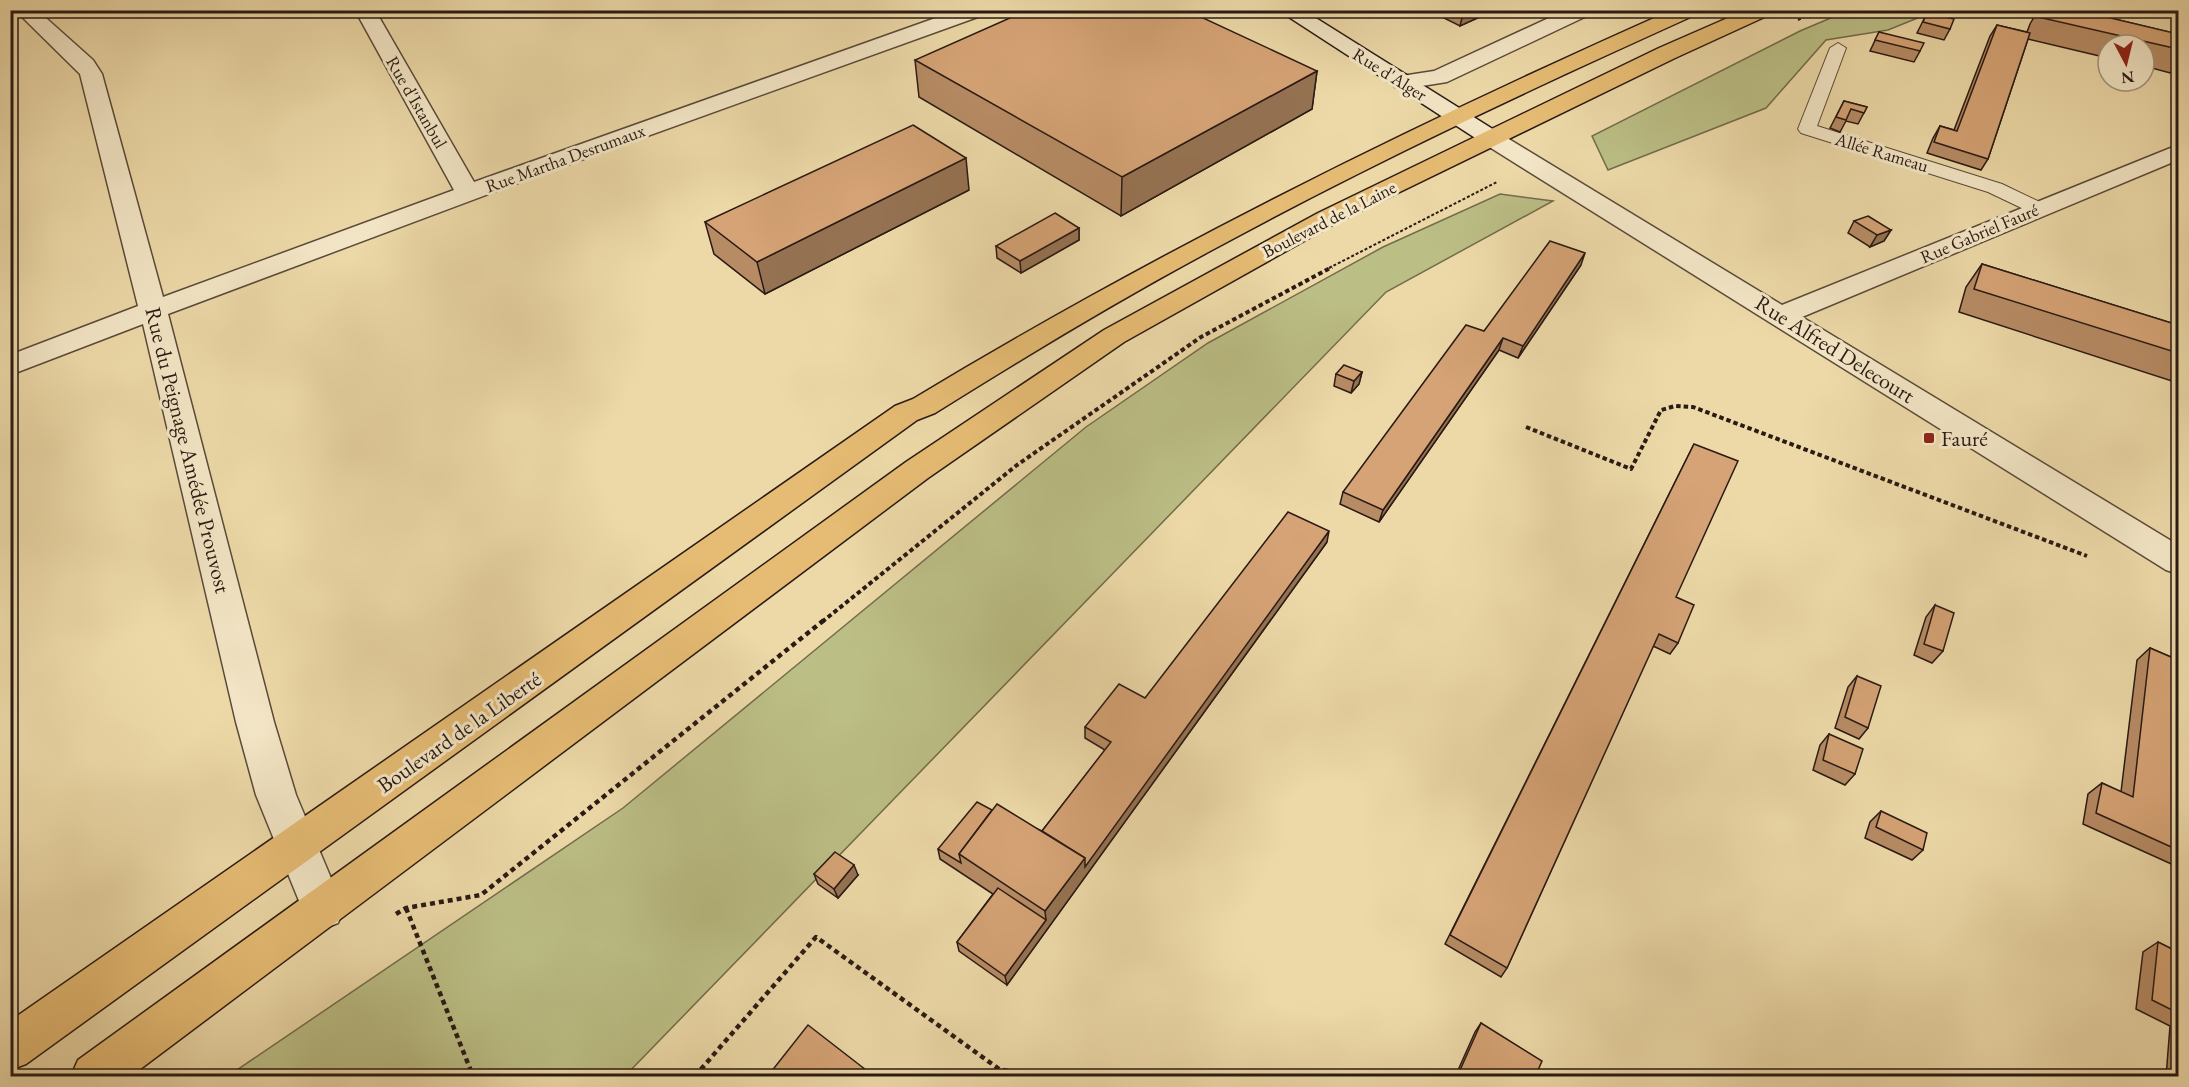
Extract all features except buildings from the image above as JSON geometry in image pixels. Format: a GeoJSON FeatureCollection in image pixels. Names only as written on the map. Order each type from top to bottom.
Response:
{"type":"FeatureCollection","features":[{"type":"Feature","properties":{"kind":"main road","name":"Boulevard de la Laine"},"geometry":{"type":"LineString","coordinates":[[906,413],[924,406],[1065,319],[1263,211],[1458,117],[1690,10]]}},
{"type":"Feature","properties":{"kind":"main road","name":"Boulevard de la Laine"},"geometry":{"type":"LineString","coordinates":[[323,909],[917,470],[1114,336],[1279,243],[1667,53],[1764,10]]}},
{"type":"Feature","properties":{"kind":"main road","name":"Boulevard de la Liberté"},"geometry":{"type":"LineString","coordinates":[[10,1048],[906,413]]}},
{"type":"Feature","properties":{"kind":"main road"},"geometry":{"type":"LineString","coordinates":[[94,1077],[323,909]]}},
{"type":"Feature","properties":{"kind":"street","name":"Rue du Peignage Amédée Prouvost"},"geometry":{"type":"LineString","coordinates":[[25,10],[85,65],[91,74],[153,310],[255,722],[276,795],[323,909]]}},
{"type":"Feature","properties":{"kind":"street","name":"Rue d'Istanbul"},"geometry":{"type":"LineString","coordinates":[[365,10],[468,193]]}},
{"type":"Feature","properties":{"kind":"street","name":"Rue Martha Desrumaux"},"geometry":{"type":"LineString","coordinates":[[10,366],[153,310],[468,193],[979,10]]}},
{"type":"Feature","properties":{"kind":"street","name":"Rue d'Alger"},"geometry":{"type":"LineString","coordinates":[[1288,10],[1491,138]]}},
{"type":"Feature","properties":{"kind":"street"},"geometry":{"type":"LineString","coordinates":[[1403,82],[1439,77],[1584,10]]}},
{"type":"Feature","properties":{"kind":"street","name":"Rue Alfred Delecourt"},"geometry":{"type":"LineString","coordinates":[[1491,138],[2178,561]]}},
{"type":"Feature","properties":{"kind":"street","name":"Rue Gabriel Fauré"},"geometry":{"type":"LineString","coordinates":[[1781,315],[2178,152]]}},
{"type":"Feature","properties":{"kind":"lane","name":"Allée Rameau"},"geometry":{"type":"LineString","coordinates":[[1838,48],[1808,129],[1995,188],[2037,208]]}},
{"type":"Feature","properties":{"kind":"path"},"geometry":{"type":"LineString","coordinates":[[1790,24],[1820,10]]}},
{"type":"Feature","properties":{"kind":"path"},"geometry":{"type":"LineString","coordinates":[[473,1077],[406,908],[481,895],[1017,465],[1201,337],[1435,212],[1534,164]]}},
{"type":"Feature","properties":{"kind":"path"},"geometry":{"type":"LineString","coordinates":[[1526,427],[1631,469],[1661,411],[1675,405],[1693,407],[2097,559]]}},
{"type":"Feature","properties":{"kind":"path"},"geometry":{"type":"LineString","coordinates":[[694,1077],[816,937],[999,1069],[1030,1077]]}},
{"type":"Feature","properties":{"kind":"green space"},"geometry":{"type":"Polygon","coordinates":[[[1847,11],[1935,11],[1888,30],[1826,40],[1766,108],[1608,170],[1592,136],[1800,31],[1847,11]]]}},
{"type":"Feature","properties":{"kind":"green space"},"geometry":{"type":"Polygon","coordinates":[[[1500,194],[1553,201],[1386,292],[625,1076],[228,1076],[623,808],[1086,427],[1208,343],[1383,247],[1500,194]]]}},
{"type":"Feature","properties":{"kind":"place","name":"Fauré"},"geometry":{"type":"Point","coordinates":[1929,438]}}]}
